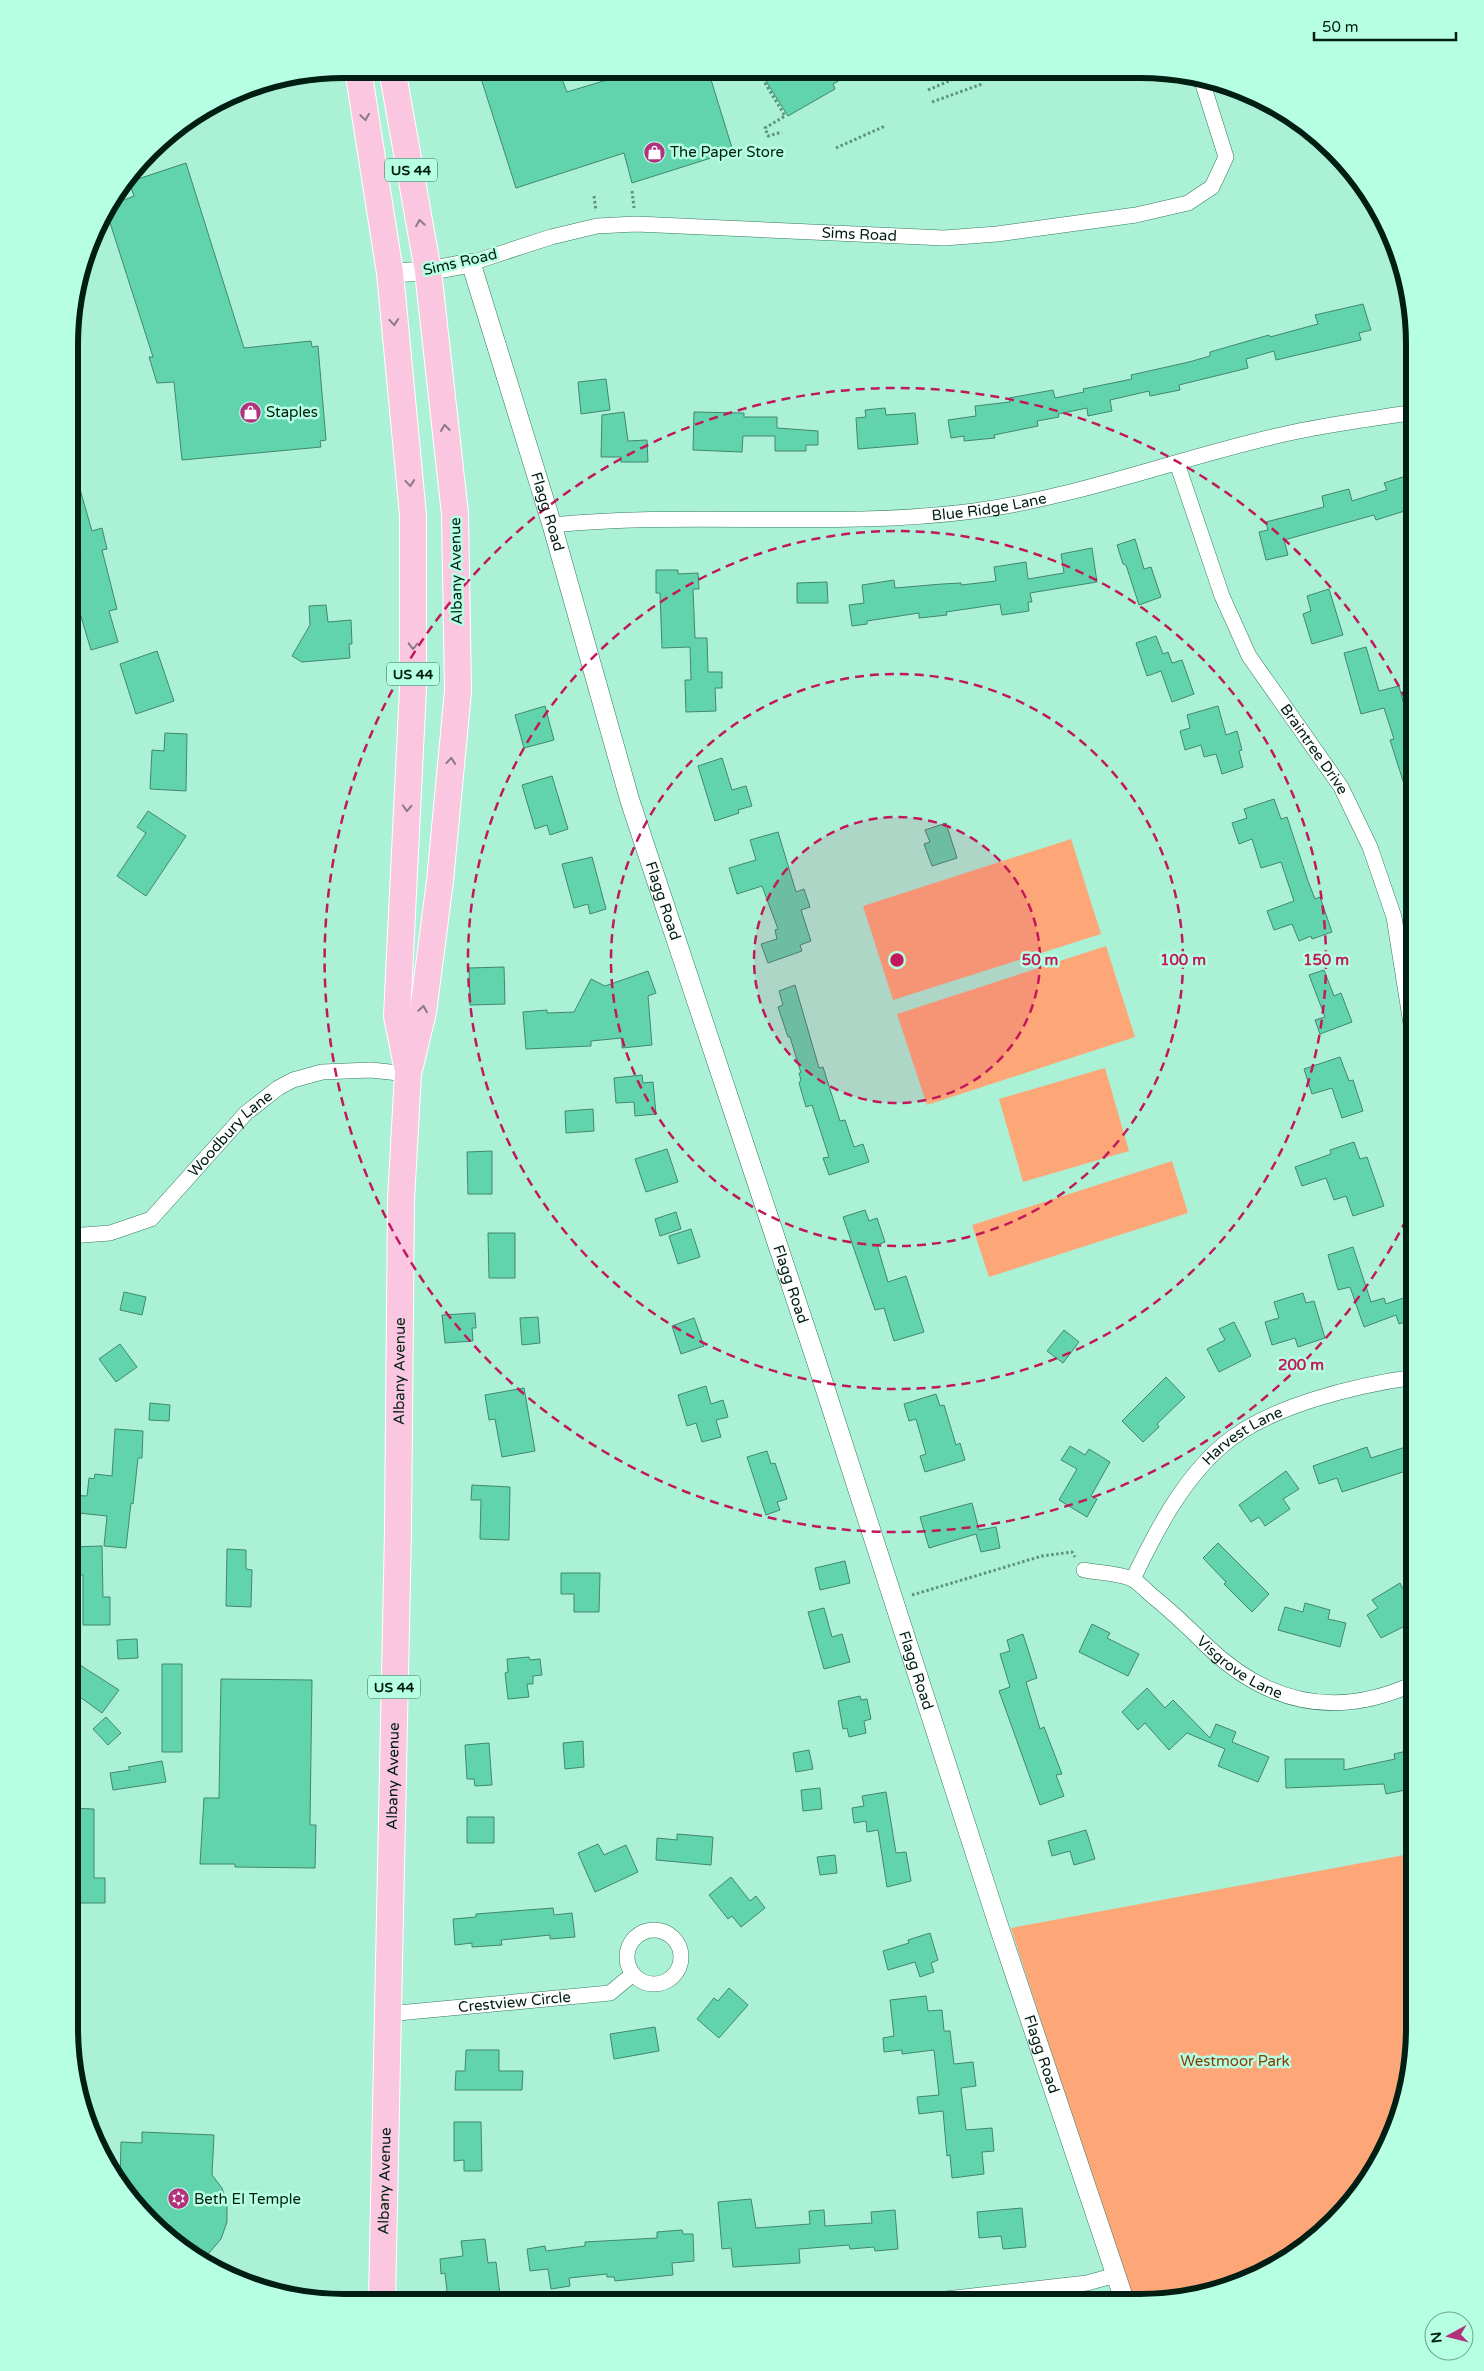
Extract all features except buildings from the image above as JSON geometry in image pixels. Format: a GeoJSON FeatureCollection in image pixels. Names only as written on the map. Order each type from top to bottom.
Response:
{"type":"FeatureCollection","features":[{"type":"Feature","properties":{"kind":"highway","name":"Albany Avenue"},"geometry":{"type":"LineString","coordinates":[[359,77],[390,273],[413,523],[413,688],[397,1016],[408,1074]]}},
{"type":"Feature","properties":{"kind":"highway","name":"Albany Avenue"},"geometry":{"type":"LineString","coordinates":[[382,2294],[398,1530],[401,1200],[408,1074],[423,1012],[440,881],[458,691],[455,514],[428,271],[393,77]]}},
{"type":"Feature","properties":{"kind":"street","name":"Sims Road"},"geometry":{"type":"LineString","coordinates":[[390,273],[428,271],[471,263],[551,237],[597,226],[636,224],[944,238],[996,234],[1136,215],[1188,203],[1212,187],[1226,157],[1204,86]]}},
{"type":"Feature","properties":{"kind":"street","name":"Flagg Road"},"geometry":{"type":"LineString","coordinates":[[471,263],[552,525],[630,801],[812,1348],[998,1924],[1122,2294]]}},
{"type":"Feature","properties":{"kind":"street","name":"Blue Ridge Lane"},"geometry":{"type":"LineString","coordinates":[[552,525],[608,520],[848,521],[974,511],[1040,498],[1285,434],[1406,414]]}},
{"type":"Feature","properties":{"kind":"street","name":"Braintree Drive"},"geometry":{"type":"LineString","coordinates":[[1177,463],[1222,596],[1250,656],[1340,787],[1370,847],[1394,917],[1406,992]]}},
{"type":"Feature","properties":{"kind":"street","name":"Woodbury Lane"},"geometry":{"type":"LineString","coordinates":[[77,1235],[110,1233],[151,1219],[246,1113],[278,1088],[293,1080],[322,1072],[371,1070],[408,1074]]}},
{"type":"Feature","properties":{"kind":"street","name":"Harvest Lane"},"geometry":{"type":"LineString","coordinates":[[1133,1579],[1159,1526],[1196,1474],[1223,1445],[1238,1434],[1283,1411],[1343,1392],[1406,1379]]}},
{"type":"Feature","properties":{"kind":"street","name":"Visgrove Lane"},"geometry":{"type":"LineString","coordinates":[[1084,1570],[1133,1579],[1248,1679],[1274,1693],[1303,1700],[1331,1703],[1360,1701],[1390,1695],[1406,1687]]}},
{"type":"Feature","properties":{"kind":"street","name":"Crestview Circle"},"geometry":{"type":"LineString","coordinates":[[387,2014],[610,1994],[633,1974]]}},
{"type":"Feature","properties":{"kind":"street"},"geometry":{"type":"LineString","coordinates":[[990,2294],[1087,2283],[1116,2275]]}},
{"type":"Feature","properties":{"kind":"path"},"geometry":{"type":"LineString","coordinates":[[761,77],[785,116],[765,128],[768,136],[782,132]]}},
{"type":"Feature","properties":{"kind":"path"},"geometry":{"type":"LineString","coordinates":[[928,90],[957,77]]}},
{"type":"Feature","properties":{"kind":"path"},"geometry":{"type":"LineString","coordinates":[[932,102],[982,84]]}},
{"type":"Feature","properties":{"kind":"path"},"geometry":{"type":"LineString","coordinates":[[836,148],[885,126]]}},
{"type":"Feature","properties":{"kind":"path"},"geometry":{"type":"LineString","coordinates":[[912,1595],[1042,1556],[1072,1552],[1084,1570]]}},
{"type":"Feature","properties":{"kind":"green space"},"geometry":{"type":"Polygon","coordinates":[[[1071,839],[1101,934],[893,1000],[863,906],[1071,839]]]}},
{"type":"Feature","properties":{"kind":"green space"},"geometry":{"type":"Polygon","coordinates":[[[1106,946],[1135,1037],[927,1105],[897,1014],[1106,946]]]}},
{"type":"Feature","properties":{"kind":"green space"},"geometry":{"type":"Polygon","coordinates":[[[1105,1068],[1129,1151],[1023,1182],[999,1099],[1105,1068]]]}},
{"type":"Feature","properties":{"kind":"green space"},"geometry":{"type":"Polygon","coordinates":[[[1172,1161],[1188,1213],[989,1277],[972,1225],[1172,1161]]]}},
{"type":"Feature","properties":{"kind":"green space","name":"Westmoor Park"},"geometry":{"type":"Polygon","coordinates":[[[1406,1855],[1406,2045],[1404,2062],[1397,2096],[1386,2129],[1371,2161],[1352,2190],[1329,2216],[1303,2239],[1258,2266],[1226,2279],[1193,2288],[1158,2293],[1129,2294],[1011,1928],[1406,1855]]]}},
{"type":"Feature","properties":{"kind":"place","name":"The Paper Store"},"geometry":{"type":"Point","coordinates":[654,152]}},
{"type":"Feature","properties":{"kind":"place","name":"Staples"},"geometry":{"type":"Point","coordinates":[250,412]}},
{"type":"Feature","properties":{"kind":"place","name":"Beth El Temple"},"geometry":{"type":"Point","coordinates":[178,2199]}}]}
